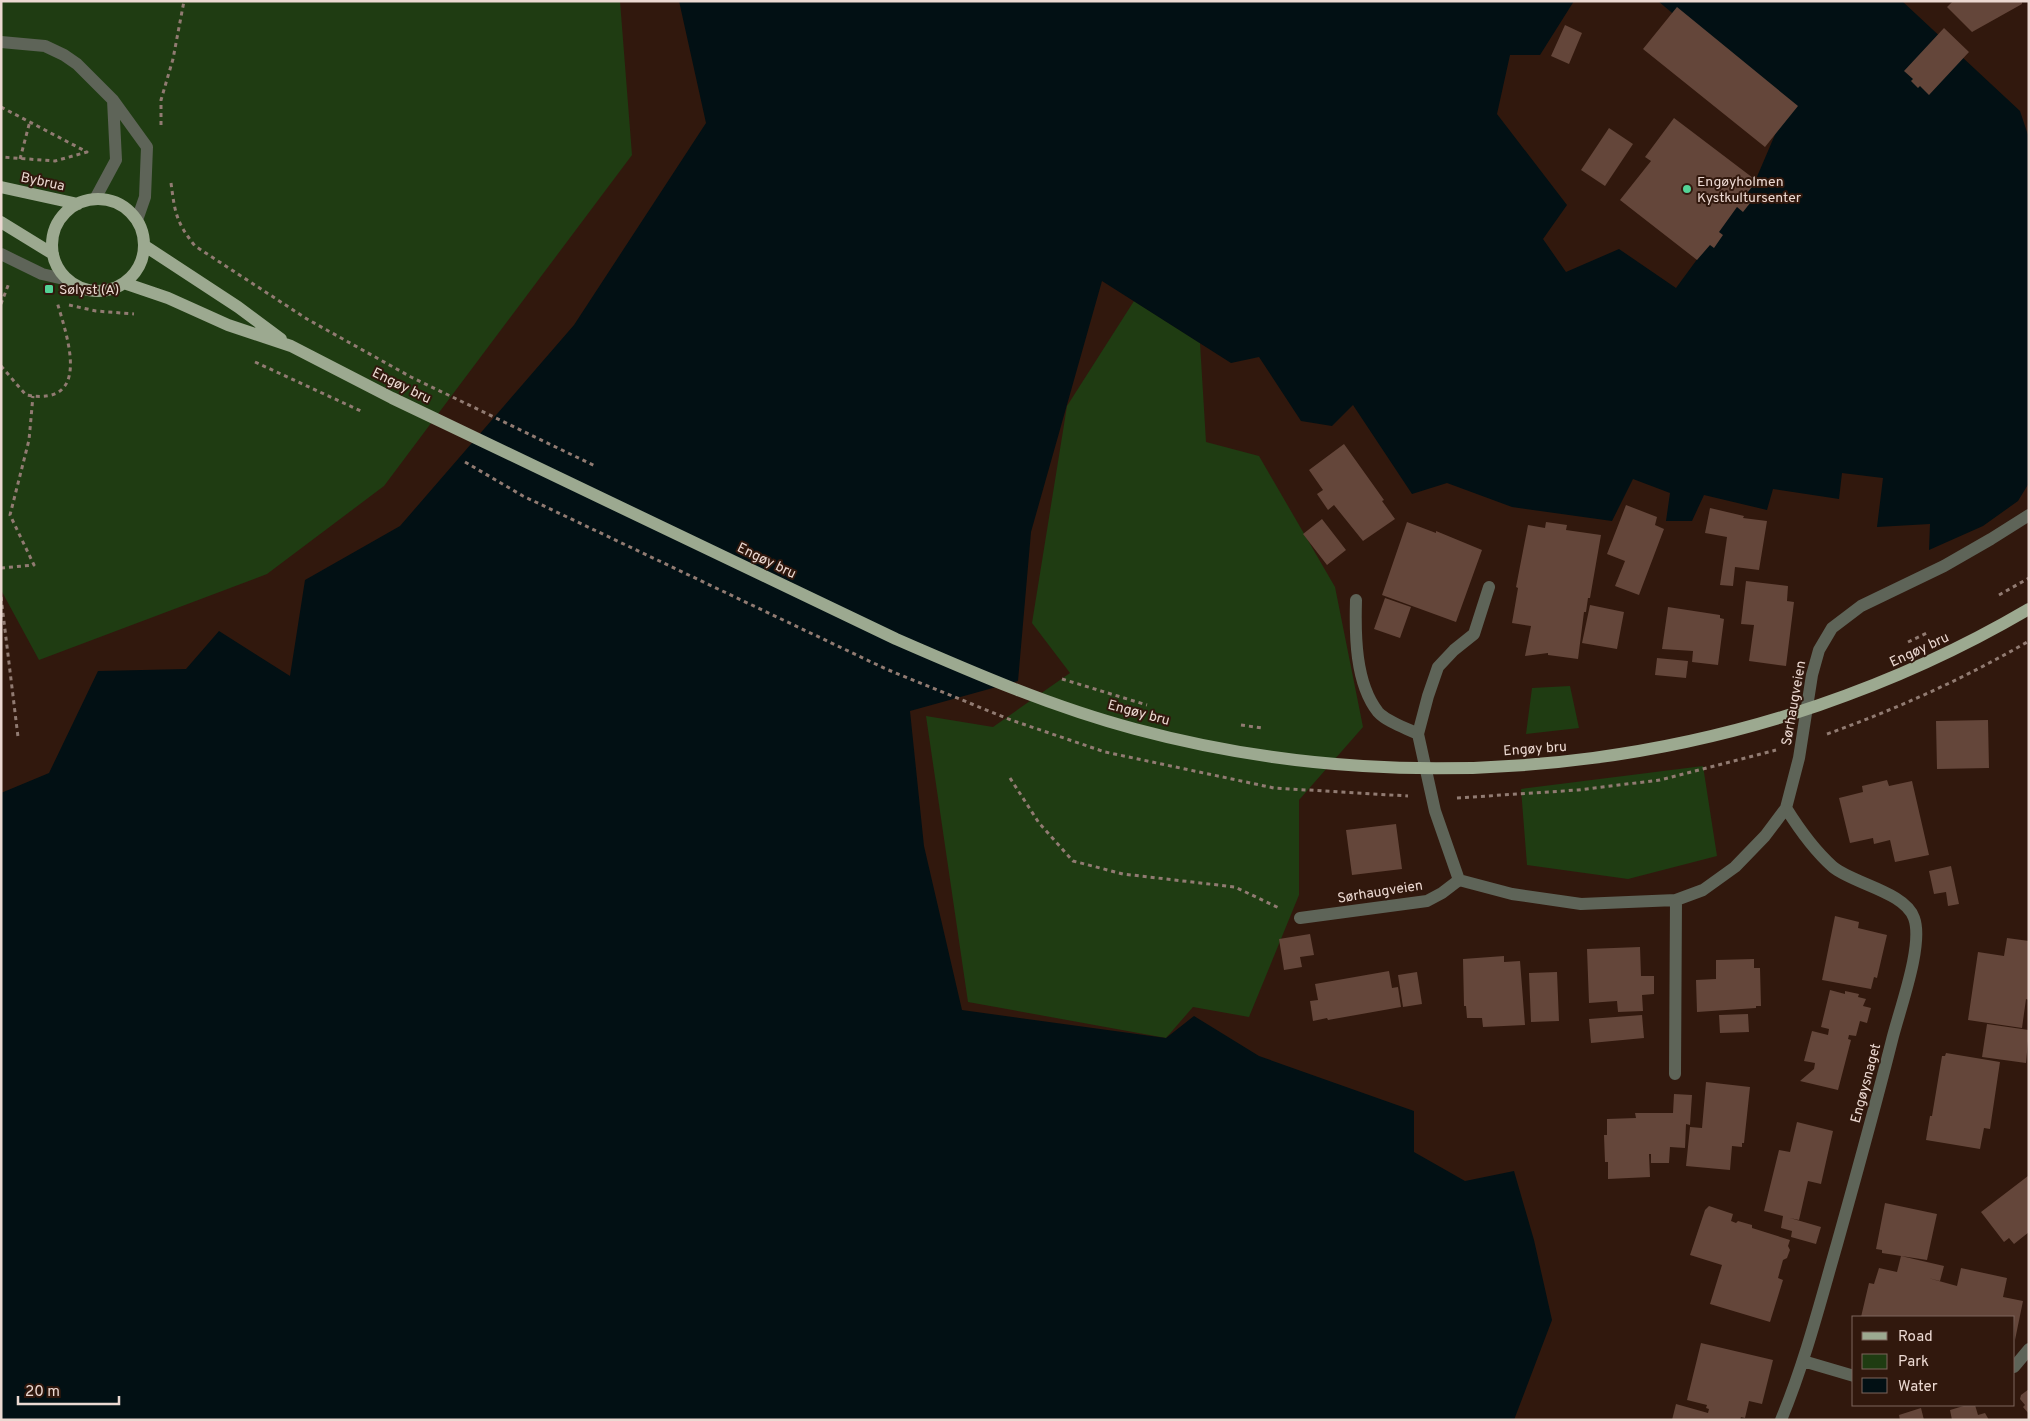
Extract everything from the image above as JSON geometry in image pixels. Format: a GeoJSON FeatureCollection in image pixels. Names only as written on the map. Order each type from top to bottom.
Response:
{"type":"FeatureCollection","features":[{"type":"Feature","properties":{"kind":"main road","name":"Bybrua"},"geometry":{"type":"LineString","coordinates":[[1,187],[78,204]]}},
{"type":"Feature","properties":{"kind":"main road"},"geometry":{"type":"LineString","coordinates":[[95,199],[108,200],[119,204],[138,220],[143,232],[145,246],[142,261],[135,274],[124,284],[110,290],[95,291],[80,288],[68,280],[59,268],[53,254],[53,239],[57,224],[66,212],[78,204],[95,199]]}},
{"type":"Feature","properties":{"kind":"main road"},"geometry":{"type":"LineString","coordinates":[[1,222],[53,254]]}},
{"type":"Feature","properties":{"kind":"main road","name":"Engøy bru"},"geometry":{"type":"LineString","coordinates":[[145,246],[238,307],[291,346]]}},
{"type":"Feature","properties":{"kind":"main road","name":"Engøy bru"},"geometry":{"type":"LineString","coordinates":[[124,284],[168,298],[228,325],[291,346],[392,398],[887,634],[965,669],[1024,693],[1134,728],[1209,745],[1277,757],[1398,768],[1454,768],[1586,760],[1662,747],[1732,732],[1795,714],[1867,689],[1947,653],[2029,609]]}},
{"type":"Feature","properties":{"kind":"street"},"geometry":{"type":"LineString","coordinates":[[1,42],[45,46],[64,55],[77,64],[113,100],[147,147],[145,196],[138,220]]}},
{"type":"Feature","properties":{"kind":"street"},"geometry":{"type":"LineString","coordinates":[[95,199],[116,160],[113,100]]}},
{"type":"Feature","properties":{"kind":"street"},"geometry":{"type":"LineString","coordinates":[[1,254],[42,274],[68,280]]}},
{"type":"Feature","properties":{"kind":"street","name":"Sørhaugveien"},"geometry":{"type":"LineString","coordinates":[[1300,918],[1427,901],[1442,893],[1459,880],[1512,894],[1581,904],[1676,900],[1703,890],[1735,867],[1765,836],[1786,808],[1799,758],[1812,675],[1819,650],[1832,628],[1861,606],[1944,566],[1991,540],[2029,515]]}},
{"type":"Feature","properties":{"kind":"street"},"geometry":{"type":"LineString","coordinates":[[1459,880],[1435,811],[1418,734],[1438,668],[1454,650],[1474,634],[1489,587]]}},
{"type":"Feature","properties":{"kind":"street"},"geometry":{"type":"LineString","coordinates":[[1356,600],[1355,637],[1360,671],[1370,697],[1379,712],[1418,734]]}},
{"type":"Feature","properties":{"kind":"street","name":"Engøysnaget"},"geometry":{"type":"LineString","coordinates":[[1781,1420],[1813,1332],[1884,1073],[1916,940],[1914,918],[1904,903],[1847,876],[1834,867],[1820,855],[1799,829],[1786,808]]}},
{"type":"Feature","properties":{"kind":"street"},"geometry":{"type":"LineString","coordinates":[[1676,900],[1676,1074]]}},
{"type":"Feature","properties":{"kind":"street"},"geometry":{"type":"LineString","coordinates":[[2015,1366],[2029,1349]]}},
{"type":"Feature","properties":{"kind":"street"},"geometry":{"type":"LineString","coordinates":[[1803,1361],[1852,1375]]}},
{"type":"Feature","properties":{"kind":"path"},"geometry":{"type":"LineString","coordinates":[[162,133],[161,100],[173,59],[184,1]]}},
{"type":"Feature","properties":{"kind":"path"},"geometry":{"type":"LineString","coordinates":[[1,107],[87,152],[54,161],[1,157]]}},
{"type":"Feature","properties":{"kind":"path"},"geometry":{"type":"LineString","coordinates":[[20,159],[30,121]]}},
{"type":"Feature","properties":{"kind":"path"},"geometry":{"type":"LineString","coordinates":[[170,175],[175,213],[182,230],[195,246],[307,320],[402,372],[598,467]]}},
{"type":"Feature","properties":{"kind":"path"},"geometry":{"type":"LineString","coordinates":[[1,304],[11,279]]}},
{"type":"Feature","properties":{"kind":"path"},"geometry":{"type":"LineString","coordinates":[[1,366],[26,395],[46,396],[59,393],[70,378],[70,346],[57,302]]}},
{"type":"Feature","properties":{"kind":"path"},"geometry":{"type":"LineString","coordinates":[[248,358],[366,414]]}},
{"type":"Feature","properties":{"kind":"path"},"geometry":{"type":"LineString","coordinates":[[1,568],[34,565],[10,515],[29,440],[33,396]]}},
{"type":"Feature","properties":{"kind":"path"},"geometry":{"type":"LineString","coordinates":[[464,462],[523,496],[886,669],[1011,720],[1105,752],[1274,788],[1410,796]]}},
{"type":"Feature","properties":{"kind":"path"},"geometry":{"type":"LineString","coordinates":[[1998,596],[2029,578]]}},
{"type":"Feature","properties":{"kind":"path"},"geometry":{"type":"LineString","coordinates":[[1,597],[18,737]]}},
{"type":"Feature","properties":{"kind":"path"},"geometry":{"type":"LineString","coordinates":[[1907,642],[1933,630]]}},
{"type":"Feature","properties":{"kind":"path"},"geometry":{"type":"LineString","coordinates":[[1824,735],[1874,717],[1985,666],[2029,642]]}},
{"type":"Feature","properties":{"kind":"path"},"geometry":{"type":"LineString","coordinates":[[1056,676],[1156,707]]}},
{"type":"Feature","properties":{"kind":"path"},"geometry":{"type":"LineString","coordinates":[[1233,723],[1269,730]]}},
{"type":"Feature","properties":{"kind":"path"},"geometry":{"type":"LineString","coordinates":[[1448,799],[1578,790],[1660,780],[1781,748]]}},
{"type":"Feature","properties":{"kind":"path"},"geometry":{"type":"LineString","coordinates":[[1010,778],[1039,823],[1073,861],[1123,874],[1235,887],[1300,918]]}},
{"type":"Feature","properties":{"kind":"green space"},"geometry":{"type":"Polygon","coordinates":[[[1,1],[620,1],[632,155],[384,486],[267,574],[39,660],[1,590],[1,1]]]}},
{"type":"Feature","properties":{"kind":"green space"},"geometry":{"type":"Polygon","coordinates":[[[1134,301],[1200,343],[1206,442],[1259,456],[1335,587],[1363,727],[1299,800],[1299,895],[1249,1017],[1193,1007],[1166,1038],[968,1002],[926,716],[993,727],[1070,673],[1032,623],[1067,406],[1134,301]]]}},
{"type":"Feature","properties":{"kind":"green space"},"geometry":{"type":"Polygon","coordinates":[[[1570,686],[1579,728],[1526,734],[1532,688],[1570,686]]]}},
{"type":"Feature","properties":{"kind":"green space"},"geometry":{"type":"Polygon","coordinates":[[[1703,766],[1717,856],[1628,879],[1527,865],[1521,789],[1703,766]]]}},
{"type":"Feature","properties":{"kind":"water"},"geometry":{"type":"Polygon","coordinates":[[[679,1],[1574,1],[1540,55],[1510,55],[1497,114],[1567,205],[1543,239],[1566,272],[1619,249],[1676,288],[1756,179],[1786,109],[1658,1],[1902,1],[2020,111],[2029,138],[2029,483],[2018,501],[1983,526],[1929,550],[1930,524],[1877,527],[1883,478],[1842,473],[1839,499],[1773,489],[1767,510],[1704,495],[1692,521],[1666,521],[1670,493],[1633,479],[1612,521],[1512,507],[1447,483],[1412,494],[1353,405],[1332,426],[1301,421],[1259,357],[1231,363],[1102,281],[1031,532],[1018,681],[910,711],[924,846],[962,1010],[1166,1038],[1194,1016],[1259,1056],[1414,1111],[1414,1152],[1465,1181],[1514,1171],[1534,1240],[1552,1320],[1514,1420],[1,1420],[1,793],[49,773],[98,671],[186,669],[219,631],[290,676],[305,580],[400,526],[574,325],[706,123],[679,1]]]}},
{"type":"Feature","properties":{"kind":"building"},"geometry":{"type":"Polygon","coordinates":[[[1953,1],[2022,1],[2022,4],[1972,32],[1947,7],[1953,1]]]}},
{"type":"Feature","properties":{"kind":"building"},"geometry":{"type":"Polygon","coordinates":[[[1677,7],[1798,106],[1765,147],[1643,49],[1677,7]]]}},
{"type":"Feature","properties":{"kind":"building"},"geometry":{"type":"Polygon","coordinates":[[[1565,25],[1582,33],[1569,64],[1551,56],[1565,25]]]}},
{"type":"Feature","properties":{"kind":"building"},"geometry":{"type":"Polygon","coordinates":[[[1944,28],[1969,52],[1929,95],[1920,86],[1918,88],[1911,81],[1913,79],[1904,71],[1944,28]]]}},
{"type":"Feature","properties":{"kind":"building"},"geometry":{"type":"Polygon","coordinates":[[[1674,118],[1757,181],[1747,193],[1754,198],[1743,212],[1737,207],[1719,232],[1723,235],[1714,248],[1710,245],[1697,260],[1620,200],[1651,161],[1645,157],[1674,118]]]}},
{"type":"Feature","properties":{"kind":"building"},"geometry":{"type":"Polygon","coordinates":[[[1609,128],[1633,144],[1605,186],[1581,170],[1609,128]]]}},
{"type":"Feature","properties":{"kind":"building"},"geometry":{"type":"Polygon","coordinates":[[[1344,444],[1384,500],[1382,501],[1395,519],[1363,541],[1334,505],[1328,510],[1317,494],[1323,490],[1309,470],[1344,444]]]}},
{"type":"Feature","properties":{"kind":"building"},"geometry":{"type":"Polygon","coordinates":[[[1626,505],[1657,517],[1655,525],[1664,529],[1639,595],[1615,586],[1625,561],[1607,554],[1626,505]]]}},
{"type":"Feature","properties":{"kind":"building"},"geometry":{"type":"Polygon","coordinates":[[[1710,508],[1744,516],[1743,518],[1767,521],[1759,570],[1735,567],[1733,586],[1720,585],[1727,537],[1705,533],[1710,508]]]}},
{"type":"Feature","properties":{"kind":"building"},"geometry":{"type":"Polygon","coordinates":[[[1322,519],[1346,550],[1327,565],[1303,534],[1322,519]]]}},
{"type":"Feature","properties":{"kind":"building"},"geometry":{"type":"Polygon","coordinates":[[[1407,522],[1436,533],[1436,531],[1482,550],[1456,622],[1382,595],[1407,522]]]}},
{"type":"Feature","properties":{"kind":"building"},"geometry":{"type":"Polygon","coordinates":[[[1546,522],[1567,525],[1566,530],[1601,535],[1590,598],[1588,598],[1586,612],[1584,612],[1578,659],[1548,655],[1548,653],[1525,656],[1531,626],[1512,623],[1518,588],[1516,587],[1528,525],[1545,528],[1546,522]]]}},
{"type":"Feature","properties":{"kind":"building"},"geometry":{"type":"Polygon","coordinates":[[[1746,581],[1788,586],[1787,601],[1794,602],[1786,666],[1749,661],[1754,625],[1741,624],[1746,581]]]}},
{"type":"Feature","properties":{"kind":"building"},"geometry":{"type":"Polygon","coordinates":[[[1385,598],[1411,607],[1400,638],[1374,629],[1385,598]]]}},
{"type":"Feature","properties":{"kind":"building"},"geometry":{"type":"Polygon","coordinates":[[[1590,605],[1624,612],[1617,649],[1582,643],[1590,605]]]}},
{"type":"Feature","properties":{"kind":"building"},"geometry":{"type":"Polygon","coordinates":[[[1668,607],[1720,615],[1720,618],[1724,619],[1718,665],[1692,662],[1693,651],[1662,649],[1668,607]]]}},
{"type":"Feature","properties":{"kind":"building"},"geometry":{"type":"Polygon","coordinates":[[[1657,658],[1688,661],[1686,678],[1655,675],[1657,658]]]}},
{"type":"Feature","properties":{"kind":"building"},"geometry":{"type":"Polygon","coordinates":[[[1988,720],[1989,768],[1937,769],[1936,721],[1988,720]]]}},
{"type":"Feature","properties":{"kind":"building"},"geometry":{"type":"Polygon","coordinates":[[[1887,780],[1889,786],[1912,781],[1929,855],[1895,862],[1890,840],[1874,844],[1873,838],[1850,843],[1839,798],[1863,792],[1862,786],[1887,780]]]}},
{"type":"Feature","properties":{"kind":"building"},"geometry":{"type":"Polygon","coordinates":[[[1396,824],[1402,869],[1352,875],[1346,830],[1396,824]]]}},
{"type":"Feature","properties":{"kind":"building"},"geometry":{"type":"Polygon","coordinates":[[[1951,866],[1959,904],[1948,906],[1946,892],[1934,894],[1929,871],[1951,866]]]}},
{"type":"Feature","properties":{"kind":"building"},"geometry":{"type":"Polygon","coordinates":[[[1835,916],[1859,922],[1858,928],[1887,935],[1877,978],[1874,977],[1871,989],[1822,980],[1835,916]]]}},
{"type":"Feature","properties":{"kind":"building"},"geometry":{"type":"Polygon","coordinates":[[[1310,934],[1314,955],[1300,957],[1302,967],[1284,970],[1279,939],[1310,934]]]}},
{"type":"Feature","properties":{"kind":"building"},"geometry":{"type":"Polygon","coordinates":[[[2007,938],[2029,941],[2029,1000],[2026,999],[2022,1028],[1968,1020],[1978,952],[2004,956],[2007,938]]]}},
{"type":"Feature","properties":{"kind":"building"},"geometry":{"type":"Polygon","coordinates":[[[1640,947],[1641,976],[1654,976],[1654,994],[1642,995],[1643,1011],[1618,1012],[1617,1001],[1589,1003],[1587,949],[1640,947]]]}},
{"type":"Feature","properties":{"kind":"building"},"geometry":{"type":"Polygon","coordinates":[[[1504,956],[1504,962],[1520,961],[1525,1025],[1483,1027],[1482,1018],[1467,1018],[1466,1006],[1464,1006],[1463,959],[1504,956]]]}},
{"type":"Feature","properties":{"kind":"building"},"geometry":{"type":"Polygon","coordinates":[[[1754,959],[1754,968],[1760,968],[1761,1006],[1756,1006],[1756,1008],[1697,1012],[1696,980],[1716,979],[1716,960],[1754,959]]]}},
{"type":"Feature","properties":{"kind":"building"},"geometry":{"type":"Polygon","coordinates":[[[1389,971],[1392,988],[1398,987],[1401,1007],[1313,1021],[1310,1001],[1318,1000],[1315,984],[1389,971]]]}},
{"type":"Feature","properties":{"kind":"building"},"geometry":{"type":"Polygon","coordinates":[[[1417,972],[1422,1004],[1403,1007],[1398,975],[1417,972]]]}},
{"type":"Feature","properties":{"kind":"building"},"geometry":{"type":"Polygon","coordinates":[[[1557,972],[1559,1021],[1531,1022],[1529,973],[1557,972]]]}},
{"type":"Feature","properties":{"kind":"building"},"geometry":{"type":"Polygon","coordinates":[[[1830,990],[1845,994],[1845,991],[1859,994],[1858,997],[1866,999],[1863,1006],[1871,1008],[1867,1023],[1860,1021],[1856,1036],[1849,1035],[1848,1039],[1851,1040],[1838,1090],[1800,1081],[1814,1069],[1815,1063],[1804,1061],[1812,1031],[1828,1035],[1829,1029],[1821,1027],[1830,990]]]}},
{"type":"Feature","properties":{"kind":"building"},"geometry":{"type":"Polygon","coordinates":[[[1748,1014],[1749,1032],[1720,1033],[1719,1015],[1748,1014]]]}},
{"type":"Feature","properties":{"kind":"building"},"geometry":{"type":"Polygon","coordinates":[[[1642,1015],[1644,1038],[1591,1043],[1589,1019],[1642,1015]]]}},
{"type":"Feature","properties":{"kind":"building"},"geometry":{"type":"Polygon","coordinates":[[[1987,1024],[2029,1030],[2026,1063],[1982,1057],[1987,1024]]]}},
{"type":"Feature","properties":{"kind":"building"},"geometry":{"type":"Polygon","coordinates":[[[1946,1053],[2000,1062],[1990,1129],[1984,1128],[1980,1149],[1926,1140],[1942,1056],[1945,1056],[1946,1053]]]}},
{"type":"Feature","properties":{"kind":"building"},"geometry":{"type":"Polygon","coordinates":[[[1706,1082],[1750,1087],[1744,1143],[1742,1143],[1742,1147],[1732,1146],[1730,1170],[1686,1166],[1690,1127],[1702,1128],[1706,1082]]]}},
{"type":"Feature","properties":{"kind":"building"},"geometry":{"type":"Polygon","coordinates":[[[1674,1094],[1692,1095],[1690,1125],[1686,1124],[1685,1148],[1670,1147],[1669,1163],[1651,1163],[1651,1154],[1649,1154],[1650,1177],[1608,1179],[1608,1162],[1605,1162],[1604,1135],[1607,1135],[1607,1119],[1636,1118],[1635,1113],[1673,1113],[1674,1094]]]}},
{"type":"Feature","properties":{"kind":"building"},"geometry":{"type":"Polygon","coordinates":[[[1797,1122],[1833,1131],[1821,1184],[1808,1181],[1799,1220],[1790,1218],[1821,1227],[1816,1244],[1791,1237],[1792,1231],[1781,1228],[1783,1216],[1764,1211],[1779,1150],[1790,1152],[1797,1122]]]}},
{"type":"Feature","properties":{"kind":"building"},"geometry":{"type":"Polygon","coordinates":[[[2028,1176],[2029,1232],[2014,1244],[2009,1238],[2004,1242],[1981,1212],[2028,1176]]]}},
{"type":"Feature","properties":{"kind":"building"},"geometry":{"type":"Polygon","coordinates":[[[1885,1203],[1937,1214],[1927,1260],[1882,1253],[1882,1250],[1876,1249],[1885,1203]]]}},
{"type":"Feature","properties":{"kind":"building"},"geometry":{"type":"Polygon","coordinates":[[[1709,1206],[1733,1214],[1731,1221],[1752,1225],[1752,1228],[1790,1240],[1788,1246],[1790,1250],[1787,1258],[1783,1260],[1778,1278],[1783,1280],[1770,1322],[1710,1304],[1722,1265],[1690,1255],[1705,1210],[1709,1206]]]}},
{"type":"Feature","properties":{"kind":"building"},"geometry":{"type":"Polygon","coordinates":[[[1901,1256],[1944,1266],[1940,1281],[1928,1278],[1957,1286],[1961,1268],[2007,1278],[2003,1297],[2023,1301],[2015,1340],[2015,1316],[1861,1316],[1869,1283],[1874,1284],[1879,1268],[1897,1272],[1901,1256]]]}},
{"type":"Feature","properties":{"kind":"building"},"geometry":{"type":"Polygon","coordinates":[[[1701,1343],[1773,1360],[1762,1404],[1749,1401],[1745,1418],[1741,1417],[1740,1420],[1672,1420],[1676,1404],[1708,1413],[1707,1405],[1687,1400],[1701,1343]]]}},
{"type":"Feature","properties":{"kind":"building"},"geometry":{"type":"Polygon","coordinates":[[[2029,1389],[2029,1414],[2023,1407],[2025,1405],[2020,1399],[2021,1395],[2029,1389]]]}},
{"type":"Feature","properties":{"kind":"building"},"geometry":{"type":"Polygon","coordinates":[[[1964,1406],[1975,1406],[1978,1415],[1985,1413],[1989,1420],[1952,1420],[1950,1410],[1964,1406]]]}},
{"type":"Feature","properties":{"kind":"building"},"geometry":{"type":"Polygon","coordinates":[[[1921,1408],[1924,1420],[1900,1420],[1899,1415],[1921,1408]]]}},
{"type":"Feature","properties":{"kind":"place","name":"Engøyholmen Kystkultursenter"},"geometry":{"type":"Point","coordinates":[1687,189]}},
{"type":"Feature","properties":{"kind":"place","name":"Sølyst (A)"},"geometry":{"type":"Point","coordinates":[49,289]}}]}
